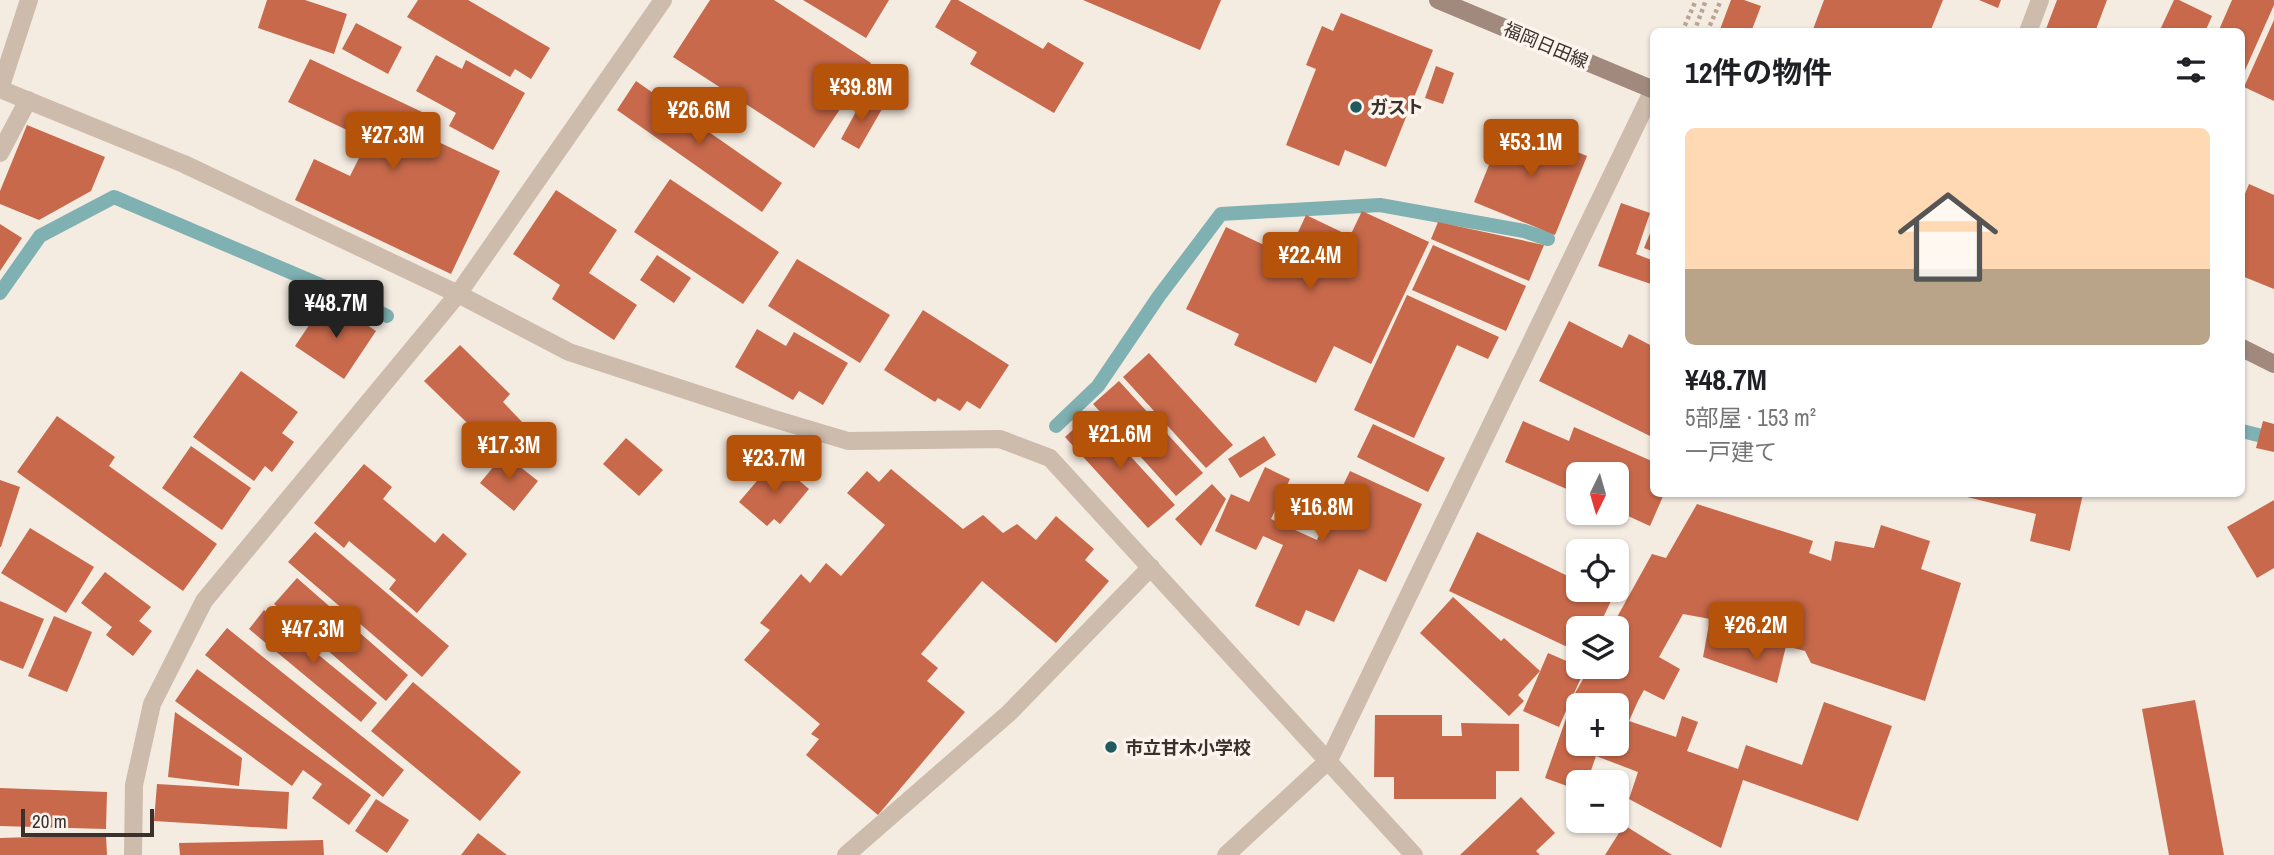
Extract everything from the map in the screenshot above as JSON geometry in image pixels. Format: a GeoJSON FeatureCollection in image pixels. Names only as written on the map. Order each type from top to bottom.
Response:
{"type":"FeatureCollection","features":[{"type":"Feature","properties":{"kind":"main road","name":"福岡日田線"},"geometry":{"type":"LineString","coordinates":[[1438,0],[1650,89]]}},
{"type":"Feature","properties":{"kind":"main road"},"geometry":{"type":"LineString","coordinates":[[2245,350],[2274,364]]}},
{"type":"Feature","properties":{"kind":"street"},"geometry":{"type":"LineString","coordinates":[[29,0],[0,89],[184,164],[458,294],[569,352],[848,441],[1000,439],[1050,458],[1414,855]]}},
{"type":"Feature","properties":{"kind":"street"},"geometry":{"type":"LineString","coordinates":[[133,855],[134,785],[152,704],[204,601],[458,294],[663,0]]}},
{"type":"Feature","properties":{"kind":"street"},"geometry":{"type":"LineString","coordinates":[[2030,28],[2040,0]]}},
{"type":"Feature","properties":{"kind":"street"},"geometry":{"type":"LineString","coordinates":[[1226,855],[1328,760],[1650,96]]}},
{"type":"Feature","properties":{"kind":"street"},"geometry":{"type":"LineString","coordinates":[[0,153],[28,100]]}},
{"type":"Feature","properties":{"kind":"street"},"geometry":{"type":"LineString","coordinates":[[846,855],[1009,713],[1151,567]]}},
{"type":"Feature","properties":{"kind":"path"},"geometry":{"type":"LineString","coordinates":[[1684,28],[1696,0]]}},
{"type":"Feature","properties":{"kind":"path"},"geometry":{"type":"LineString","coordinates":[[1696,28],[1706,0]]}},
{"type":"Feature","properties":{"kind":"path"},"geometry":{"type":"LineString","coordinates":[[1709,28],[1721,0]]}},
{"type":"Feature","properties":{"kind":"building"},"geometry":{"type":"Polygon","coordinates":[[[267,0],[305,0],[347,14],[334,54],[258,28],[267,0]]]}},
{"type":"Feature","properties":{"kind":"building"},"geometry":{"type":"Polygon","coordinates":[[[418,0],[468,0],[550,48],[531,79],[515,69],[510,77],[407,17],[418,0]]]}},
{"type":"Feature","properties":{"kind":"building"},"geometry":{"type":"Polygon","coordinates":[[[710,0],[774,0],[871,63],[814,148],[673,57],[710,0]]]}},
{"type":"Feature","properties":{"kind":"building"},"geometry":{"type":"Polygon","coordinates":[[[803,0],[889,0],[866,38],[803,0]]]}},
{"type":"Feature","properties":{"kind":"building"},"geometry":{"type":"Polygon","coordinates":[[[951,0],[958,0],[1043,49],[1048,42],[1084,63],[1054,113],[970,64],[977,52],[935,27],[951,0]]]}},
{"type":"Feature","properties":{"kind":"building"},"geometry":{"type":"Polygon","coordinates":[[[1083,0],[1221,0],[1200,50],[1083,0]]]}},
{"type":"Feature","properties":{"kind":"building"},"geometry":{"type":"Polygon","coordinates":[[[1731,0],[1744,0],[1761,6],[1753,28],[1720,28],[1731,0]]]}},
{"type":"Feature","properties":{"kind":"building"},"geometry":{"type":"Polygon","coordinates":[[[1824,0],[1943,0],[1932,28],[1814,28],[1824,0]]]}},
{"type":"Feature","properties":{"kind":"building"},"geometry":{"type":"Polygon","coordinates":[[[1979,0],[2001,0],[1998,8],[1979,0]]]}},
{"type":"Feature","properties":{"kind":"building"},"geometry":{"type":"Polygon","coordinates":[[[2057,0],[2107,0],[2096,28],[2046,28],[2057,0]]]}},
{"type":"Feature","properties":{"kind":"building"},"geometry":{"type":"Polygon","coordinates":[[[2174,0],[2212,16],[2207,28],[2161,28],[2174,0]]]}},
{"type":"Feature","properties":{"kind":"building"},"geometry":{"type":"Polygon","coordinates":[[[2232,0],[2274,0],[2245,70],[2245,28],[2220,28],[2232,0]]]}},
{"type":"Feature","properties":{"kind":"building","name":"ガスト"},"geometry":{"type":"Polygon","coordinates":[[[1341,13],[1433,50],[1386,167],[1345,150],[1339,166],[1286,145],[1316,69],[1306,65],[1322,26],[1333,31],[1341,13]]]}},
{"type":"Feature","properties":{"kind":"building"},"geometry":{"type":"Polygon","coordinates":[[[2274,20],[2274,101],[2245,87],[2274,20]]]}},
{"type":"Feature","properties":{"kind":"building"},"geometry":{"type":"Polygon","coordinates":[[[356,23],[402,47],[388,74],[342,49],[356,23]]]}},
{"type":"Feature","properties":{"kind":"building"},"geometry":{"type":"Polygon","coordinates":[[[436,55],[462,69],[466,60],[525,93],[493,150],[449,126],[456,113],[416,91],[436,55]]]}},
{"type":"Feature","properties":{"kind":"building"},"geometry":{"type":"Polygon","coordinates":[[[310,59],[439,120],[430,138],[500,171],[451,274],[295,200],[314,159],[350,176],[368,140],[288,102],[310,59]]]}},
{"type":"Feature","properties":{"kind":"building"},"geometry":{"type":"Polygon","coordinates":[[[1436,66],[1454,73],[1443,104],[1425,98],[1436,66]]]}},
{"type":"Feature","properties":{"kind":"building"},"geometry":{"type":"Polygon","coordinates":[[[636,81],[782,183],[762,212],[617,110],[636,81]]]}},
{"type":"Feature","properties":{"kind":"building"},"geometry":{"type":"Polygon","coordinates":[[[863,99],[882,109],[859,149],[841,139],[863,99]]]}},
{"type":"Feature","properties":{"kind":"building"},"geometry":{"type":"Polygon","coordinates":[[[1506,123],[1587,156],[1555,235],[1474,202],[1506,123]]]}},
{"type":"Feature","properties":{"kind":"building"},"geometry":{"type":"Polygon","coordinates":[[[27,125],[105,157],[91,191],[39,220],[0,204],[0,191],[27,125]]]}},
{"type":"Feature","properties":{"kind":"building"},"geometry":{"type":"Polygon","coordinates":[[[670,179],[779,252],[743,304],[634,232],[670,179]]]}},
{"type":"Feature","properties":{"kind":"building"},"geometry":{"type":"Polygon","coordinates":[[[2249,184],[2274,195],[2274,289],[2245,277],[2245,194],[2249,184]]]}},
{"type":"Feature","properties":{"kind":"building"},"geometry":{"type":"Polygon","coordinates":[[[556,190],[617,230],[589,273],[637,305],[614,340],[552,299],[560,285],[513,254],[556,190]]]}},
{"type":"Feature","properties":{"kind":"building"},"geometry":{"type":"Polygon","coordinates":[[[1621,203],[1650,213],[1636,254],[1650,259],[1650,284],[1598,266],[1621,203]]]}},
{"type":"Feature","properties":{"kind":"building"},"geometry":{"type":"Polygon","coordinates":[[[1362,211],[1429,242],[1371,364],[1334,346],[1316,383],[1234,345],[1239,334],[1186,309],[1226,227],[1287,256],[1306,215],[1350,236],[1362,211]]]}},
{"type":"Feature","properties":{"kind":"building"},"geometry":{"type":"Polygon","coordinates":[[[1438,222],[1544,245],[1529,281],[1431,239],[1438,222]]]}},
{"type":"Feature","properties":{"kind":"building"},"geometry":{"type":"Polygon","coordinates":[[[0,224],[22,238],[0,271],[0,224]]]}},
{"type":"Feature","properties":{"kind":"building"},"geometry":{"type":"Polygon","coordinates":[[[1650,233],[1650,250],[1644,248],[1650,233]]]}},
{"type":"Feature","properties":{"kind":"building"},"geometry":{"type":"Polygon","coordinates":[[[1433,245],[1526,286],[1506,331],[1412,290],[1433,245]]]}},
{"type":"Feature","properties":{"kind":"building"},"geometry":{"type":"Polygon","coordinates":[[[657,255],[691,278],[674,303],[640,280],[657,255]]]}},
{"type":"Feature","properties":{"kind":"building"},"geometry":{"type":"Polygon","coordinates":[[[797,259],[890,315],[860,363],[768,306],[797,259]]]}},
{"type":"Feature","properties":{"kind":"building"},"geometry":{"type":"Polygon","coordinates":[[[1407,295],[1499,337],[1488,359],[1457,345],[1414,438],[1354,410],[1407,295]]]}},
{"type":"Feature","properties":{"kind":"building"},"geometry":{"type":"Polygon","coordinates":[[[337,305],[376,331],[344,379],[295,346],[318,312],[328,318],[337,305]]]}},
{"type":"Feature","properties":{"kind":"building"},"geometry":{"type":"Polygon","coordinates":[[[923,310],[1009,365],[980,409],[967,401],[960,411],[938,398],[935,402],[884,370],[923,310]]]}},
{"type":"Feature","properties":{"kind":"building"},"geometry":{"type":"Polygon","coordinates":[[[1569,321],[1622,348],[1629,334],[1650,345],[1650,436],[1539,381],[1569,321]]]}},
{"type":"Feature","properties":{"kind":"building"},"geometry":{"type":"Polygon","coordinates":[[[757,329],[786,346],[794,332],[848,363],[823,405],[799,391],[793,400],[735,367],[757,329]]]}},
{"type":"Feature","properties":{"kind":"building"},"geometry":{"type":"Polygon","coordinates":[[[460,345],[510,394],[503,402],[523,423],[496,451],[424,381],[460,345]]]}},
{"type":"Feature","properties":{"kind":"building"},"geometry":{"type":"Polygon","coordinates":[[[1149,353],[1233,445],[1206,468],[1123,377],[1149,353]]]}},
{"type":"Feature","properties":{"kind":"building"},"geometry":{"type":"Polygon","coordinates":[[[241,371],[298,412],[282,433],[294,442],[272,472],[265,466],[254,481],[193,437],[241,371]]]}},
{"type":"Feature","properties":{"kind":"building"},"geometry":{"type":"Polygon","coordinates":[[[1119,381],[1203,473],[1176,496],[1093,404],[1119,381]]]}},
{"type":"Feature","properties":{"kind":"building"},"geometry":{"type":"Polygon","coordinates":[[[1091,413],[1175,505],[1148,528],[1065,437],[1091,413]]]}},
{"type":"Feature","properties":{"kind":"building"},"geometry":{"type":"Polygon","coordinates":[[[57,416],[115,457],[109,466],[217,544],[183,591],[17,472],[57,416]]]}},
{"type":"Feature","properties":{"kind":"building"},"geometry":{"type":"Polygon","coordinates":[[[1523,421],[1569,441],[1574,427],[1650,460],[1650,497],[1663,497],[1650,526],[1629,516],[1629,462],[1566,462],[1566,489],[1505,462],[1523,421]]]}},
{"type":"Feature","properties":{"kind":"building"},"geometry":{"type":"Polygon","coordinates":[[[2263,421],[2274,424],[2274,452],[2256,448],[2263,421]]]}},
{"type":"Feature","properties":{"kind":"building"},"geometry":{"type":"Polygon","coordinates":[[[1373,424],[1445,458],[1428,492],[1357,457],[1373,424]]]}},
{"type":"Feature","properties":{"kind":"building"},"geometry":{"type":"Polygon","coordinates":[[[1264,436],[1276,455],[1240,478],[1228,459],[1264,436]]]}},
{"type":"Feature","properties":{"kind":"building"},"geometry":{"type":"Polygon","coordinates":[[[626,438],[663,470],[639,496],[603,464],[626,438]]]}},
{"type":"Feature","properties":{"kind":"building"},"geometry":{"type":"Polygon","coordinates":[[[191,446],[251,488],[222,530],[162,488],[191,446]]]}},
{"type":"Feature","properties":{"kind":"building"},"geometry":{"type":"Polygon","coordinates":[[[504,454],[538,481],[514,511],[480,483],[504,454]]]}},
{"type":"Feature","properties":{"kind":"building"},"geometry":{"type":"Polygon","coordinates":[[[775,460],[809,489],[780,524],[774,519],[767,526],[739,502],[775,460]]]}},
{"type":"Feature","properties":{"kind":"building"},"geometry":{"type":"Polygon","coordinates":[[[364,464],[392,487],[383,499],[435,543],[443,533],[467,554],[417,613],[389,589],[396,580],[349,541],[344,548],[314,523],[364,464]]]}},
{"type":"Feature","properties":{"kind":"building"},"geometry":{"type":"Polygon","coordinates":[[[1265,467],[1290,479],[1271,519],[1317,540],[1350,471],[1422,504],[1386,582],[1359,569],[1334,622],[1306,610],[1299,626],[1255,606],[1283,545],[1263,536],[1256,550],[1215,531],[1231,494],[1249,502],[1265,467]]]}},
{"type":"Feature","properties":{"kind":"building"},"geometry":{"type":"Polygon","coordinates":[[[891,469],[963,529],[983,515],[1003,533],[1017,524],[1036,540],[1056,516],[1094,549],[1085,560],[1109,581],[1056,643],[982,581],[921,654],[938,668],[927,681],[965,712],[878,815],[806,755],[819,739],[811,734],[820,724],[744,660],[770,630],[760,623],[801,574],[810,583],[826,563],[841,576],[885,525],[847,493],[867,471],[879,482],[891,469]]]}},
{"type":"Feature","properties":{"kind":"building"},"geometry":{"type":"Polygon","coordinates":[[[0,480],[20,487],[1,547],[0,547],[0,480]]]}},
{"type":"Feature","properties":{"kind":"building"},"geometry":{"type":"Polygon","coordinates":[[[1212,484],[1226,499],[1201,546],[1175,519],[1212,484]]]}},
{"type":"Feature","properties":{"kind":"building"},"geometry":{"type":"Polygon","coordinates":[[[1967,497],[2082,497],[2070,551],[2030,541],[2036,514],[1967,497]]]}},
{"type":"Feature","properties":{"kind":"building"},"geometry":{"type":"Polygon","coordinates":[[[2274,500],[2274,568],[2257,578],[2227,527],[2274,500]]]}},
{"type":"Feature","properties":{"kind":"building"},"geometry":{"type":"Polygon","coordinates":[[[1697,504],[1813,541],[1809,553],[1831,561],[1835,541],[1874,548],[1881,525],[1930,541],[1921,569],[1961,583],[1925,701],[1811,663],[1805,651],[1786,646],[1777,683],[1703,657],[1710,619],[1683,614],[1659,657],[1680,669],[1664,700],[1644,690],[1629,721],[1629,693],[1575,693],[1583,679],[1629,679],[1629,616],[1618,616],[1625,602],[1629,602],[1629,596],[1652,554],[1666,558],[1697,504]]]}},
{"type":"Feature","properties":{"kind":"building"},"geometry":{"type":"Polygon","coordinates":[[[30,528],[94,567],[66,613],[1,573],[30,528]]]}},
{"type":"Feature","properties":{"kind":"building"},"geometry":{"type":"Polygon","coordinates":[[[315,532],[449,646],[422,677],[288,562],[315,532]]]}},
{"type":"Feature","properties":{"kind":"building"},"geometry":{"type":"Polygon","coordinates":[[[1477,532],[1566,575],[1566,602],[1611,602],[1604,616],[1566,616],[1566,646],[1449,591],[1477,532]]]}},
{"type":"Feature","properties":{"kind":"building"},"geometry":{"type":"Polygon","coordinates":[[[105,572],[151,607],[139,621],[152,631],[133,656],[106,635],[112,627],[81,603],[105,572]]]}},
{"type":"Feature","properties":{"kind":"building"},"geometry":{"type":"Polygon","coordinates":[[[297,578],[408,675],[386,701],[274,604],[297,578]]]}},
{"type":"Feature","properties":{"kind":"building"},"geometry":{"type":"Polygon","coordinates":[[[1453,597],[1501,641],[1504,638],[1540,671],[1518,695],[1524,701],[1509,716],[1420,633],[1453,597]]]}},
{"type":"Feature","properties":{"kind":"building"},"geometry":{"type":"Polygon","coordinates":[[[0,601],[44,619],[23,669],[0,660],[0,601]]]}},
{"type":"Feature","properties":{"kind":"building"},"geometry":{"type":"Polygon","coordinates":[[[264,610],[377,703],[361,722],[249,629],[264,610]]]}},
{"type":"Feature","properties":{"kind":"building"},"geometry":{"type":"Polygon","coordinates":[[[54,616],[92,632],[67,692],[28,676],[54,616]]]}},
{"type":"Feature","properties":{"kind":"building"},"geometry":{"type":"Polygon","coordinates":[[[227,628],[404,770],[383,797],[205,655],[227,628]]]}},
{"type":"Feature","properties":{"kind":"building"},"geometry":{"type":"Polygon","coordinates":[[[1548,653],[1566,661],[1566,679],[1580,679],[1574,693],[1566,693],[1566,711],[1559,727],[1523,711],[1548,653]]]}},
{"type":"Feature","properties":{"kind":"building"},"geometry":{"type":"Polygon","coordinates":[[[197,669],[371,795],[349,825],[312,798],[322,784],[303,770],[292,786],[175,701],[197,669]]]}},
{"type":"Feature","properties":{"kind":"building"},"geometry":{"type":"Polygon","coordinates":[[[413,682],[521,772],[480,821],[371,731],[413,682]]]}},
{"type":"Feature","properties":{"kind":"building"},"geometry":{"type":"Polygon","coordinates":[[[2195,700],[2224,855],[2169,855],[2142,709],[2195,700]]]}},
{"type":"Feature","properties":{"kind":"building"},"geometry":{"type":"Polygon","coordinates":[[[1824,702],[1892,726],[1858,821],[1743,780],[1721,848],[1629,799],[1638,772],[1596,756],[1629,756],[1629,721],[1676,737],[1682,716],[1698,722],[1687,751],[1738,769],[1746,745],[1802,765],[1824,702]]]}},
{"type":"Feature","properties":{"kind":"building"},"geometry":{"type":"Polygon","coordinates":[[[175,712],[242,758],[239,786],[168,777],[175,712]]]}},
{"type":"Feature","properties":{"kind":"building"},"geometry":{"type":"Polygon","coordinates":[[[1375,715],[1442,715],[1442,736],[1462,736],[1461,723],[1519,724],[1519,771],[1496,771],[1496,799],[1394,799],[1394,777],[1374,777],[1375,715]]]}},
{"type":"Feature","properties":{"kind":"building"},"geometry":{"type":"Polygon","coordinates":[[[1566,718],[1566,756],[1596,756],[1591,770],[1566,770],[1566,786],[1545,778],[1566,718]]]}},
{"type":"Feature","properties":{"kind":"building"},"geometry":{"type":"Polygon","coordinates":[[[157,784],[289,792],[287,829],[154,821],[157,784]]]}},
{"type":"Feature","properties":{"kind":"building"},"geometry":{"type":"Polygon","coordinates":[[[0,788],[107,792],[106,829],[0,826],[0,788]]]}},
{"type":"Feature","properties":{"kind":"building"},"geometry":{"type":"Polygon","coordinates":[[[1521,797],[1555,833],[1536,851],[1540,855],[1460,855],[1521,797]]]}},
{"type":"Feature","properties":{"kind":"building"},"geometry":{"type":"Polygon","coordinates":[[[376,799],[409,820],[387,853],[355,831],[376,799]]]}},
{"type":"Feature","properties":{"kind":"building"},"geometry":{"type":"Polygon","coordinates":[[[1629,828],[1672,855],[1605,855],[1619,833],[1629,833],[1629,828]]]}},
{"type":"Feature","properties":{"kind":"building"},"geometry":{"type":"Polygon","coordinates":[[[478,833],[507,855],[461,855],[478,833]]]}},
{"type":"Feature","properties":{"kind":"building"},"geometry":{"type":"Polygon","coordinates":[[[106,835],[107,855],[0,855],[0,838],[106,835]]]}},
{"type":"Feature","properties":{"kind":"building"},"geometry":{"type":"Polygon","coordinates":[[[323,840],[324,855],[180,855],[179,843],[323,840]]]}},
{"type":"Feature","properties":{"kind":"waterway"},"geometry":{"type":"LineString","coordinates":[[0,293],[40,236],[114,197],[387,316]]}},
{"type":"Feature","properties":{"kind":"waterway"},"geometry":{"type":"LineString","coordinates":[[1056,426],[1098,386],[1159,296],[1221,214],[1380,205],[1524,231],[1548,239]]}},
{"type":"Feature","properties":{"kind":"waterway"},"geometry":{"type":"LineString","coordinates":[[2245,432],[2274,439]]}},
{"type":"Feature","properties":{"kind":"place","name":"ガスト"},"geometry":{"type":"Point","coordinates":[1356,107]}},
{"type":"Feature","properties":{"kind":"place","name":"市立甘木小学校"},"geometry":{"type":"Point","coordinates":[1111,747]}}]}
